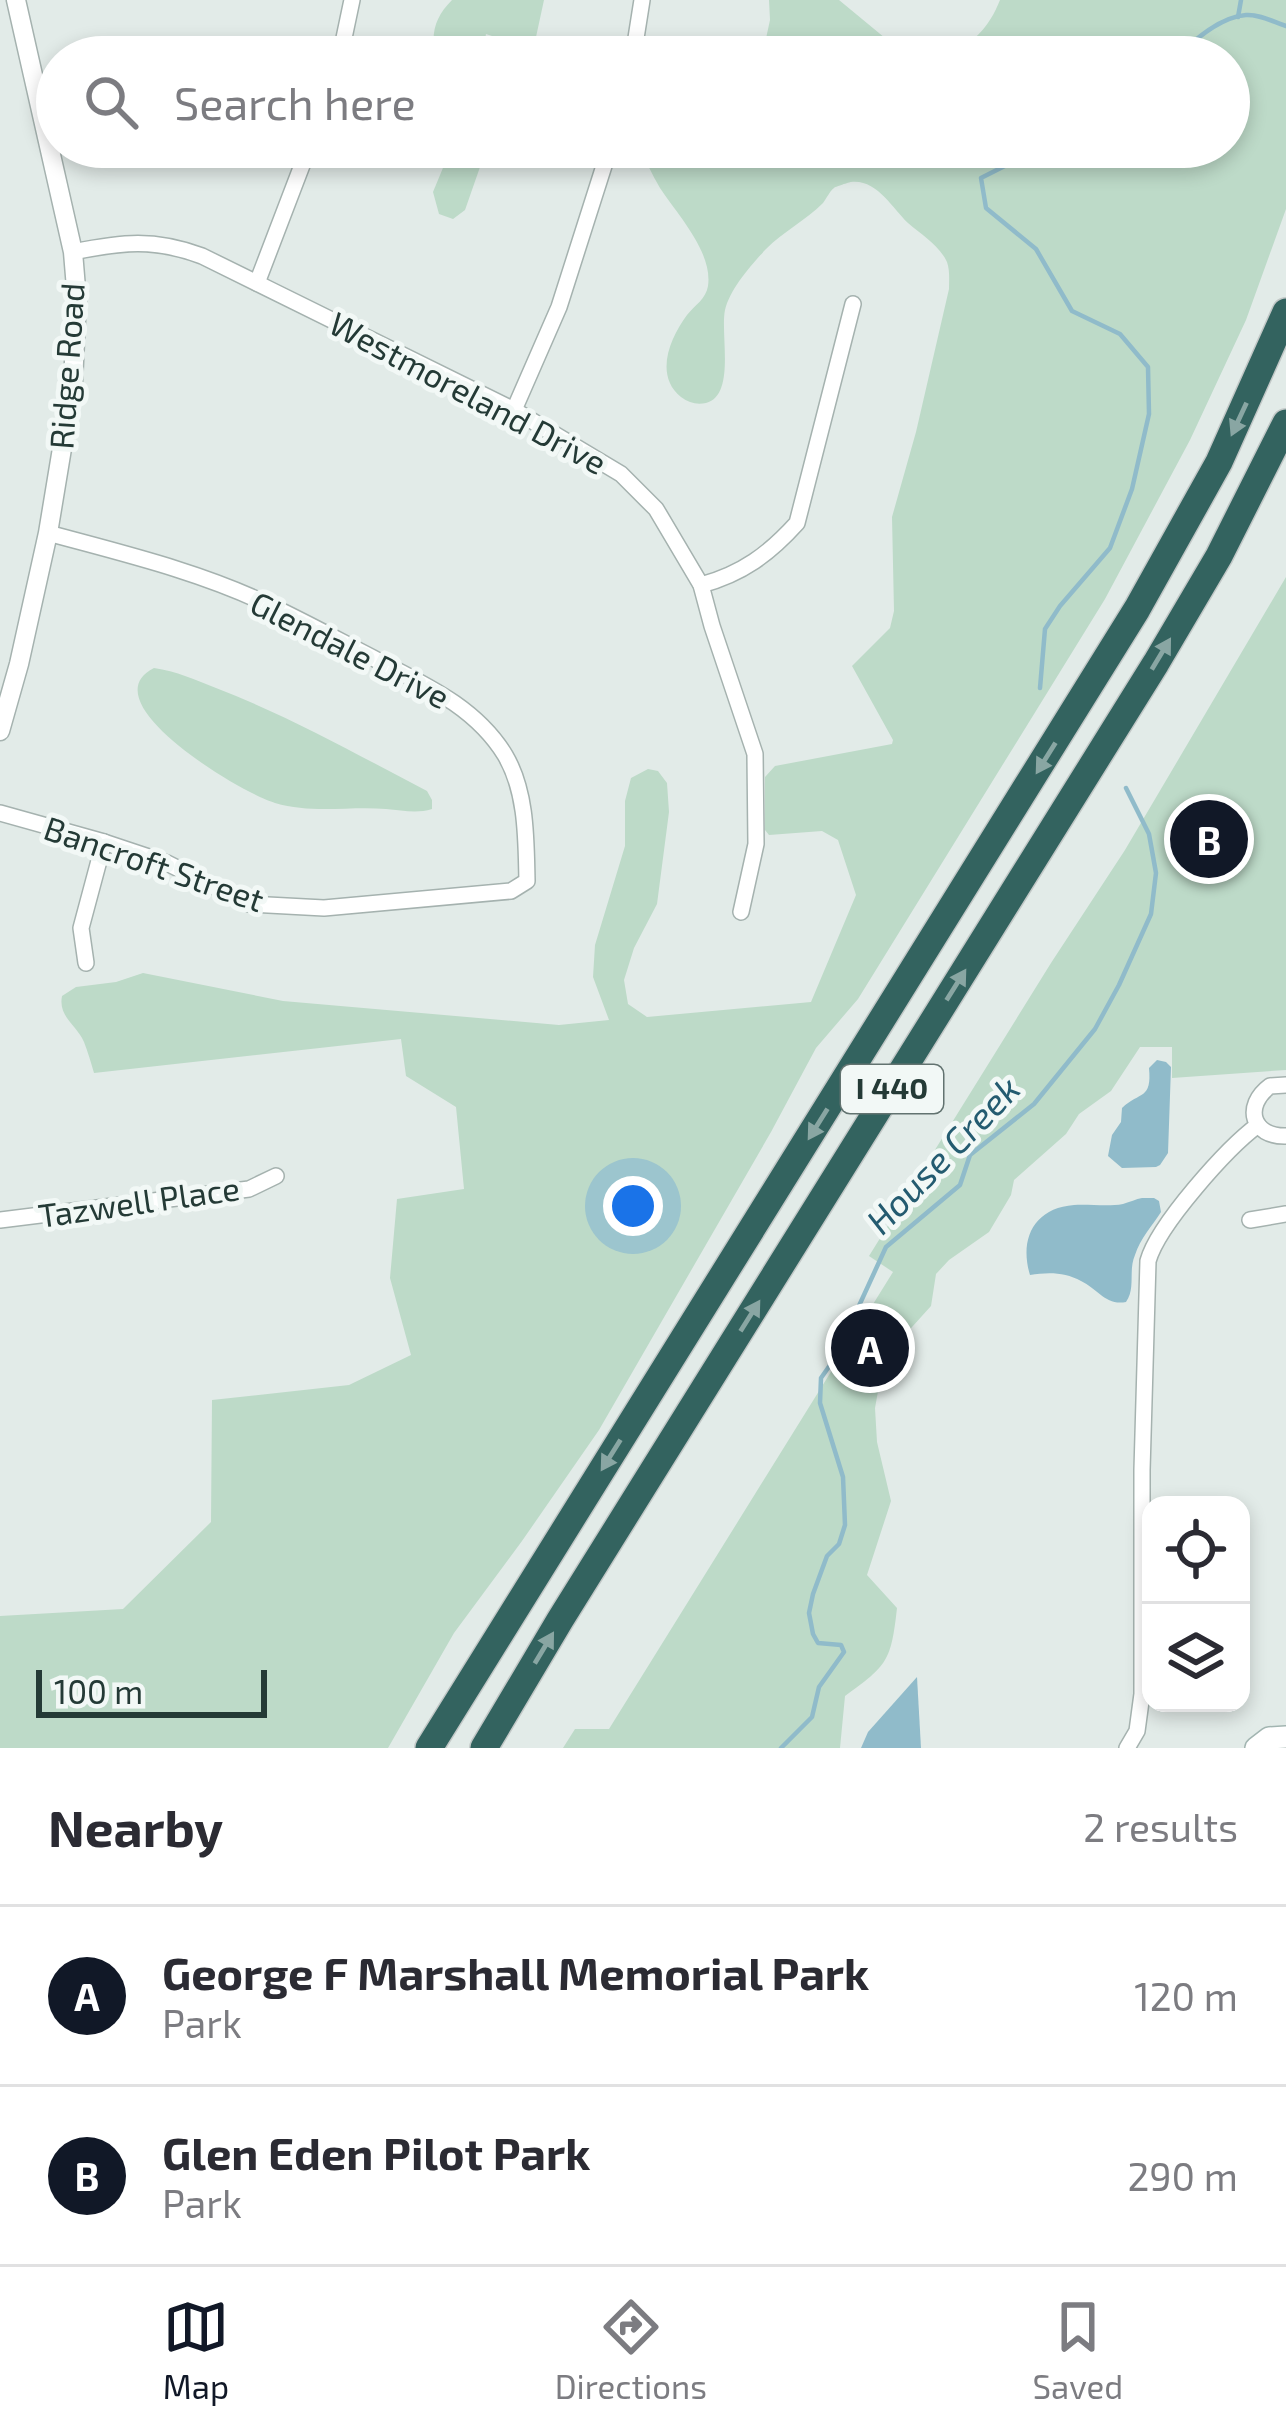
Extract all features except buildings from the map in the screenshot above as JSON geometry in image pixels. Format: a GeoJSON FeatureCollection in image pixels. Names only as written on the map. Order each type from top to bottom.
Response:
{"type":"FeatureCollection","features":[{"type":"Feature","properties":{"kind":"highway","name":"I 440"},"geometry":{"type":"LineString","coordinates":[[430,1748],[1137,609],[1219,462],[1286,312]]}},
{"type":"Feature","properties":{"kind":"highway","name":"I 440"},"geometry":{"type":"LineString","coordinates":[[484,1748],[1156,663],[1219,556],[1286,423]]}},
{"type":"Feature","properties":{"kind":"highway"},"geometry":{"type":"LineString","coordinates":[[418,1748],[450,1713]]}},
{"type":"Feature","properties":{"kind":"main road"},"geometry":{"type":"LineString","coordinates":[[1256,1748],[1283,1735]]}},
{"type":"Feature","properties":{"kind":"street","name":"Ridge Road"},"geometry":{"type":"LineString","coordinates":[[16,0],[36,88]]}},
{"type":"Feature","properties":{"kind":"street"},"geometry":{"type":"LineString","coordinates":[[344,36],[352,0]]}},
{"type":"Feature","properties":{"kind":"street"},"geometry":{"type":"LineString","coordinates":[[636,36],[642,0]]}},
{"type":"Feature","properties":{"kind":"street","name":"Ridge Road"},"geometry":{"type":"LineString","coordinates":[[0,730],[48,533],[73,382],[77,299],[73,252],[54,168]]}},
{"type":"Feature","properties":{"kind":"street"},"geometry":{"type":"LineString","coordinates":[[256,283],[300,168]]}},
{"type":"Feature","properties":{"kind":"street"},"geometry":{"type":"LineString","coordinates":[[514,410],[559,307],[603,168]]}},
{"type":"Feature","properties":{"kind":"street","name":"Westmoreland Drive"},"geometry":{"type":"LineString","coordinates":[[73,252],[151,242],[202,256],[514,410],[621,475],[656,509],[701,585],[755,754],[756,844],[741,912]]}},
{"type":"Feature","properties":{"kind":"street"},"geometry":{"type":"LineString","coordinates":[[701,585],[751,566],[797,523],[853,304]]}},
{"type":"Feature","properties":{"kind":"street","name":"Glendale Drive"},"geometry":{"type":"LineString","coordinates":[[48,533],[152,561],[264,602],[463,707],[508,760],[525,826],[527,881],[522,884]]}},
{"type":"Feature","properties":{"kind":"street","name":"Bancroft Street"},"geometry":{"type":"LineString","coordinates":[[0,813],[167,863],[249,904],[324,908],[511,891],[522,884]]}},
{"type":"Feature","properties":{"kind":"street"},"geometry":{"type":"LineString","coordinates":[[86,963],[81,928],[104,842]]}},
{"type":"Feature","properties":{"kind":"street"},"geometry":{"type":"LineString","coordinates":[[1286,1085],[1270,1086],[1257,1098],[1254,1115],[1258,1125],[1275,1136],[1286,1136]]}},
{"type":"Feature","properties":{"kind":"street"},"geometry":{"type":"LineString","coordinates":[[1127,1748],[1138,1731],[1142,1694],[1148,1261],[1156,1239],[1211,1170],[1258,1125]]}},
{"type":"Feature","properties":{"kind":"street","name":"Tazwell Place"},"geometry":{"type":"LineString","coordinates":[[0,1220],[249,1189],[276,1176]]}},
{"type":"Feature","properties":{"kind":"street"},"geometry":{"type":"LineString","coordinates":[[1250,1220],[1286,1214]]}},
{"type":"Feature","properties":{"kind":"green space"},"geometry":{"type":"Polygon","coordinates":[[[452,0],[544,0],[536,36],[434,36],[441,13],[452,0]]]}},
{"type":"Feature","properties":{"kind":"green space"},"geometry":{"type":"Polygon","coordinates":[[[769,0],[839,0],[883,36],[767,36],[769,0]]]}},
{"type":"Feature","properties":{"kind":"green space"},"geometry":{"type":"Polygon","coordinates":[[[1000,0],[1286,0],[1286,209],[1246,320],[1190,440],[1105,599],[858,999],[816,1048],[599,1430],[454,1633],[388,1748],[0,1748],[0,1616],[123,1609],[211,1522],[212,1400],[349,1385],[411,1355],[390,1278],[397,1199],[464,1189],[456,1107],[406,1076],[401,1039],[94,1073],[84,1042],[65,1015],[62,996],[76,987],[143,973],[283,1001],[559,1025],[609,1020],[593,977],[595,945],[625,846],[625,801],[631,778],[648,769],[658,771],[667,783],[669,812],[657,904],[624,980],[628,1004],[647,1017],[811,1002],[856,895],[838,840],[822,831],[769,835],[765,830],[765,777],[775,766],[892,744],[852,666],[890,628],[894,611],[892,517],[949,289],[948,265],[935,245],[869,185],[851,182],[835,187],[823,203],[766,249],[736,286],[725,310],[721,388],[706,403],[690,402],[668,378],[668,356],[681,324],[705,295],[708,273],[699,247],[650,168],[1250,168],[1250,36],[976,36],[1000,0]]]}},
{"type":"Feature","properties":{"kind":"green space"},"geometry":{"type":"Polygon","coordinates":[[[443,168],[480,168],[465,210],[453,219],[439,214],[433,192],[443,168]]]}},
{"type":"Feature","properties":{"kind":"green space"},"geometry":{"type":"Polygon","coordinates":[[[1286,577],[1286,1070],[1172,1078],[1172,1047],[1140,1047],[1111,1091],[1079,1114],[1066,1134],[1014,1180],[1011,1195],[989,1232],[936,1274],[931,1306],[884,1358],[875,1408],[877,1442],[891,1501],[867,1575],[897,1608],[885,1660],[845,1696],[840,1748],[563,1748],[575,1729],[609,1729],[893,1272],[869,1256],[1125,850],[1286,577]]]}},
{"type":"Feature","properties":{"kind":"green space"},"geometry":{"type":"Polygon","coordinates":[[[154,668],[243,699],[323,737],[427,791],[432,809],[303,808],[258,796],[206,766],[155,724],[140,702],[139,683],[154,668]]]}},
{"type":"Feature","properties":{"kind":"water"},"geometry":{"type":"Polygon","coordinates":[[[1157,1060],[1171,1067],[1168,1153],[1156,1167],[1122,1168],[1108,1156],[1112,1135],[1121,1122],[1122,1108],[1147,1090],[1149,1068],[1157,1060]]]}},
{"type":"Feature","properties":{"kind":"water"},"geometry":{"type":"Polygon","coordinates":[[[1142,1198],[1159,1201],[1161,1212],[1137,1249],[1126,1302],[1107,1299],[1069,1276],[1030,1275],[1029,1238],[1049,1212],[1142,1198]]]}},
{"type":"Feature","properties":{"kind":"water"},"geometry":{"type":"Polygon","coordinates":[[[917,1677],[921,1748],[861,1748],[868,1732],[917,1677]]]}},
{"type":"Feature","properties":{"kind":"waterway","name":"House Creek"},"geometry":{"type":"LineString","coordinates":[[1238,17],[1241,0]]}},
{"type":"Feature","properties":{"kind":"waterway","name":"House Creek"},"geometry":{"type":"LineString","coordinates":[[1201,36],[1246,15],[1286,26]]}},
{"type":"Feature","properties":{"kind":"waterway","name":"House Creek"},"geometry":{"type":"LineString","coordinates":[[1001,168],[981,178],[986,208],[1036,249],[1072,311],[1120,334],[1148,367],[1149,414],[1132,489],[1110,548],[1045,629],[1040,688]]}},
{"type":"Feature","properties":{"kind":"waterway","name":"House Creek"},"geometry":{"type":"LineString","coordinates":[[781,1748],[812,1717],[819,1687],[844,1652],[841,1645],[818,1643],[809,1613],[827,1556],[839,1544],[845,1525],[843,1477],[820,1403],[821,1378],[835,1358],[886,1247],[960,1185],[970,1155],[1034,1104],[1095,1029],[1119,985],[1151,914],[1156,873],[1149,834],[1126,788]]}},
{"type":"Feature","properties":{"kind":"place","name":"Glen Eden Pilot Park"},"geometry":{"type":"Point","coordinates":[1209,839]}},
{"type":"Feature","properties":{"kind":"place","name":"George F Marshall Memorial Park"},"geometry":{"type":"Point","coordinates":[870,1348]}}]}
